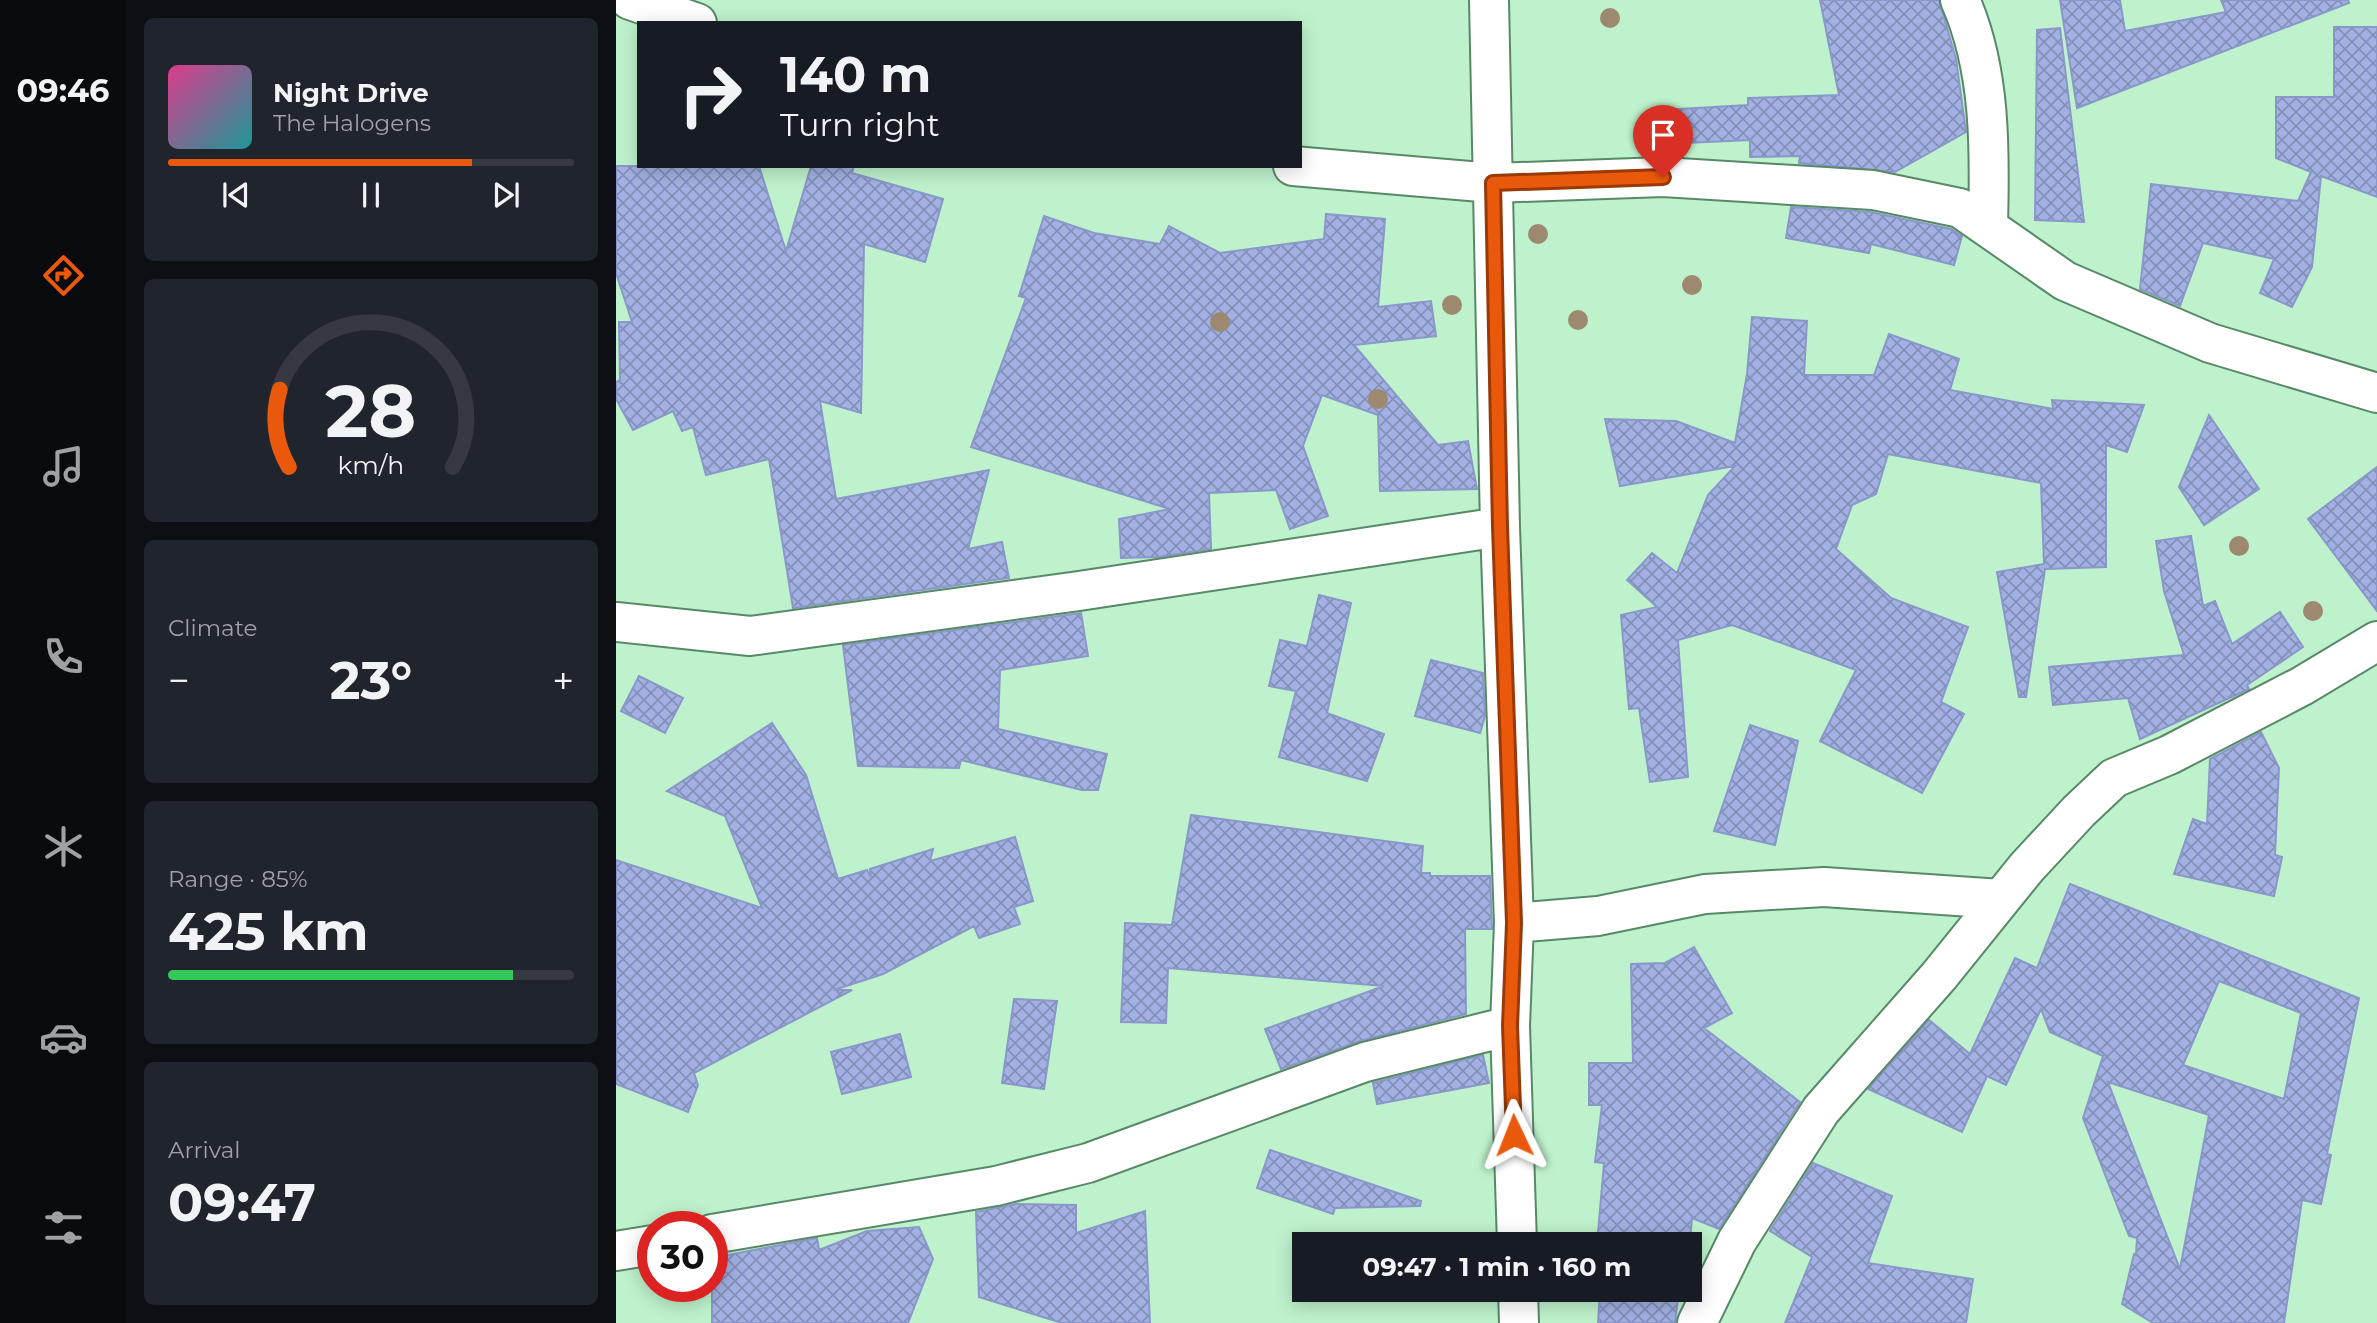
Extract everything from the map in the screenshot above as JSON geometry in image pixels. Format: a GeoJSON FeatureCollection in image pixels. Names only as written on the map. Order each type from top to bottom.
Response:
{"type":"FeatureCollection","features":[{"type":"Feature","properties":{"kind":"street"},"geometry":{"type":"LineString","coordinates":[[629,0],[691,21]]}},
{"type":"Feature","properties":{"kind":"street"},"geometry":{"type":"LineString","coordinates":[[1489,0],[1500,527],[1514,923],[1510,1026],[1517,1232]]}},
{"type":"Feature","properties":{"kind":"street"},"geometry":{"type":"LineString","coordinates":[[1960,0],[1972,25],[1990,142],[1989,226]]}},
{"type":"Feature","properties":{"kind":"street"},"geometry":{"type":"LineString","coordinates":[[1302,167],[1493,183],[1663,177],[1873,190],[1960,208],[2065,281],[2210,343],[2377,393]]}},
{"type":"Feature","properties":{"kind":"street"},"geometry":{"type":"LineString","coordinates":[[616,622],[750,636],[1079,591],[1500,527]]}},
{"type":"Feature","properties":{"kind":"street"},"geometry":{"type":"LineString","coordinates":[[1696,1323],[1737,1241],[1821,1110],[1940,975],[2027,867],[2113,778],[2169,755],[2302,686],[2377,640]]}},
{"type":"Feature","properties":{"kind":"street"},"geometry":{"type":"LineString","coordinates":[[1514,923],[1598,916],[1705,894],[1824,887],[2001,899]]}},
{"type":"Feature","properties":{"kind":"street"},"geometry":{"type":"LineString","coordinates":[[728,1231],[996,1186],[1088,1163],[1365,1062],[1510,1026]]}},
{"type":"Feature","properties":{"kind":"street"},"geometry":{"type":"LineString","coordinates":[[616,1251],[637,1248]]}},
{"type":"Feature","properties":{"kind":"street"},"geometry":{"type":"LineString","coordinates":[[1518,1302],[1519,1323]]}},
{"type":"Feature","properties":{"kind":"building"},"geometry":{"type":"Polygon","coordinates":[[[1820,0],[1939,0],[1956,59],[1966,132],[1895,172],[1799,163],[1800,156],[1750,157],[1750,140],[1665,144],[1663,110],[1748,105],[1748,98],[1839,95],[1820,0]]]}},
{"type":"Feature","properties":{"kind":"building"},"geometry":{"type":"Polygon","coordinates":[[[2060,0],[2120,0],[2125,31],[2226,12],[2221,0],[2348,0],[2349,3],[2077,108],[2060,0]]]}},
{"type":"Feature","properties":{"kind":"building"},"geometry":{"type":"Polygon","coordinates":[[[2334,27],[2377,27],[2377,197],[2321,176],[2312,267],[2292,307],[2260,293],[2274,259],[2203,243],[2180,306],[2140,289],[2151,184],[2298,201],[2311,172],[2276,158],[2276,97],[2334,97],[2334,27]]]}},
{"type":"Feature","properties":{"kind":"building"},"geometry":{"type":"Polygon","coordinates":[[[2060,28],[2084,222],[2035,220],[2037,30],[2060,28]]]}},
{"type":"Feature","properties":{"kind":"building"},"geometry":{"type":"Polygon","coordinates":[[[616,166],[760,168],[786,251],[810,168],[853,168],[852,173],[943,199],[925,262],[864,244],[861,413],[820,401],[836,499],[989,470],[968,549],[1002,542],[1009,578],[793,608],[769,459],[706,475],[693,427],[682,431],[673,411],[633,430],[616,399],[616,382],[620,380],[619,322],[632,322],[616,273],[616,166]]]}},
{"type":"Feature","properties":{"kind":"building"},"geometry":{"type":"Polygon","coordinates":[[[1791,207],[1870,212],[1951,229],[1962,236],[1954,265],[1871,244],[1869,253],[1786,238],[1791,207]]]}},
{"type":"Feature","properties":{"kind":"building"},"geometry":{"type":"Polygon","coordinates":[[[1326,214],[1385,219],[1378,307],[1431,301],[1436,336],[1354,345],[1438,445],[1468,441],[1477,489],[1380,491],[1378,415],[1322,395],[1303,446],[1328,516],[1290,529],[1276,490],[1209,493],[1211,549],[1158,557],[1121,558],[1119,519],[1170,509],[971,447],[1026,298],[1019,296],[1044,216],[1094,233],[1160,244],[1169,226],[1220,253],[1324,239],[1326,214]]]}},
{"type":"Feature","properties":{"kind":"building"},"geometry":{"type":"Polygon","coordinates":[[[1752,317],[1807,321],[1804,375],[1874,375],[1889,334],[1959,359],[1950,390],[2053,409],[2052,400],[2144,405],[2127,452],[2106,445],[2106,567],[2045,569],[2026,697],[2019,697],[1997,572],[2044,564],[2041,483],[1888,454],[1876,494],[1852,505],[1836,549],[1891,598],[1968,627],[1941,702],[1964,714],[1922,793],[1820,741],[1856,670],[1732,625],[1678,640],[1688,777],[1650,782],[1639,708],[1629,709],[1621,615],[1657,607],[1627,580],[1652,553],[1677,573],[1708,495],[1735,466],[1620,486],[1605,419],[1676,421],[1735,443],[1747,374],[1752,317]]]}},
{"type":"Feature","properties":{"kind":"building"},"geometry":{"type":"Polygon","coordinates":[[[2209,415],[2259,489],[2204,525],[2179,487],[2209,415]]]}},
{"type":"Feature","properties":{"kind":"building"},"geometry":{"type":"Polygon","coordinates":[[[2377,467],[2377,611],[2308,519],[2377,467]]]}},
{"type":"Feature","properties":{"kind":"building"},"geometry":{"type":"Polygon","coordinates":[[[2191,536],[2203,606],[2215,601],[2232,644],[2280,612],[2303,647],[2247,685],[2249,689],[2140,739],[2128,698],[2053,705],[2049,667],[2184,655],[2164,591],[2156,541],[2191,536]]]}},
{"type":"Feature","properties":{"kind":"building"},"geometry":{"type":"Polygon","coordinates":[[[1319,595],[1351,603],[1327,713],[1384,734],[1367,781],[1279,757],[1296,691],[1269,686],[1280,640],[1307,646],[1319,595]]]}},
{"type":"Feature","properties":{"kind":"building"},"geometry":{"type":"Polygon","coordinates":[[[1081,613],[1088,656],[1000,670],[998,729],[1107,754],[1098,790],[1082,790],[961,760],[959,768],[858,766],[843,645],[1081,613]]]}},
{"type":"Feature","properties":{"kind":"building"},"geometry":{"type":"Polygon","coordinates":[[[1431,660],[1483,673],[1485,716],[1480,733],[1415,716],[1431,660]]]}},
{"type":"Feature","properties":{"kind":"building"},"geometry":{"type":"Polygon","coordinates":[[[639,676],[683,698],[665,733],[621,711],[639,676]]]}},
{"type":"Feature","properties":{"kind":"building"},"geometry":{"type":"Polygon","coordinates":[[[772,723],[806,775],[838,879],[867,870],[871,877],[870,869],[933,849],[930,861],[1015,837],[1033,901],[1014,907],[1020,924],[979,938],[974,926],[883,974],[834,990],[852,990],[694,1073],[698,1085],[688,1112],[616,1084],[616,860],[762,908],[725,816],[667,791],[772,723]]]}},
{"type":"Feature","properties":{"kind":"building"},"geometry":{"type":"Polygon","coordinates":[[[1750,725],[1798,741],[1775,845],[1714,831],[1750,725]]]}},
{"type":"Feature","properties":{"kind":"building"},"geometry":{"type":"Polygon","coordinates":[[[2261,732],[2279,768],[2275,855],[2282,857],[2274,896],[2174,874],[2193,819],[2207,824],[2210,759],[2261,732]]]}},
{"type":"Feature","properties":{"kind":"building"},"geometry":{"type":"Polygon","coordinates":[[[1191,815],[1423,846],[1421,873],[1430,873],[1430,876],[1490,876],[1492,929],[1465,929],[1466,1014],[1360,1041],[1281,1069],[1265,1029],[1384,986],[1168,968],[1166,1023],[1121,1022],[1125,923],[1172,925],[1191,815]]]}},
{"type":"Feature","properties":{"kind":"building"},"geometry":{"type":"Polygon","coordinates":[[[2070,884],[2359,998],[2327,1154],[2331,1155],[2321,1204],[2302,1200],[2284,1323],[2153,1323],[2122,1304],[2134,1254],[2136,1255],[2137,1238],[2129,1236],[2083,1118],[2103,1056],[2050,1032],[2041,1009],[2006,1085],[1987,1076],[1962,1132],[1868,1089],[1929,1020],[1970,1054],[2015,958],[2037,968],[2070,884]],[[2219,981],[2183,1065],[2284,1099],[2301,1013],[2219,981]],[[2108,1082],[2169,1241],[2180,1269],[2209,1115],[2108,1082]]]}},
{"type":"Feature","properties":{"kind":"building"},"geometry":{"type":"Polygon","coordinates":[[[1694,947],[1732,1013],[1704,1028],[1800,1102],[1719,1229],[1692,1218],[1691,1232],[1598,1232],[1604,1163],[1595,1162],[1602,1105],[1589,1105],[1589,1063],[1633,1063],[1631,964],[1665,963],[1694,947]]]}},
{"type":"Feature","properties":{"kind":"building"},"geometry":{"type":"Polygon","coordinates":[[[1014,999],[1057,1001],[1044,1089],[1002,1083],[1014,999]]]}},
{"type":"Feature","properties":{"kind":"building"},"geometry":{"type":"Polygon","coordinates":[[[900,1034],[911,1077],[842,1094],[831,1052],[900,1034]]]}},
{"type":"Feature","properties":{"kind":"building"},"geometry":{"type":"Polygon","coordinates":[[[1483,1055],[1489,1083],[1377,1104],[1373,1083],[1483,1055]]]}},
{"type":"Feature","properties":{"kind":"building"},"geometry":{"type":"Polygon","coordinates":[[[1270,1150],[1421,1201],[1420,1206],[1335,1208],[1333,1214],[1257,1188],[1270,1150]]]}},
{"type":"Feature","properties":{"kind":"building"},"geometry":{"type":"Polygon","coordinates":[[[1813,1163],[1892,1196],[1868,1263],[1973,1279],[1966,1323],[1785,1323],[1812,1257],[1770,1231],[1813,1163]]]}},
{"type":"Feature","properties":{"kind":"building"},"geometry":{"type":"Polygon","coordinates":[[[1016,1204],[1076,1205],[1076,1233],[1145,1211],[1150,1323],[1062,1323],[979,1297],[976,1212],[1016,1204]]]}},
{"type":"Feature","properties":{"kind":"building"},"geometry":{"type":"Polygon","coordinates":[[[919,1227],[933,1259],[908,1323],[712,1323],[712,1302],[728,1302],[728,1255],[817,1238],[819,1250],[867,1231],[919,1227]]]}},
{"type":"Feature","properties":{"kind":"building"},"geometry":{"type":"Polygon","coordinates":[[[1599,1302],[1678,1302],[1675,1323],[1598,1323],[1599,1302]]]}},
{"type":"Feature","properties":{"kind":"route"},"geometry":{"type":"LineString","coordinates":[[1514,1135],[1510,1026],[1514,923],[1500,527],[1493,183],[1663,177]]}}]}
